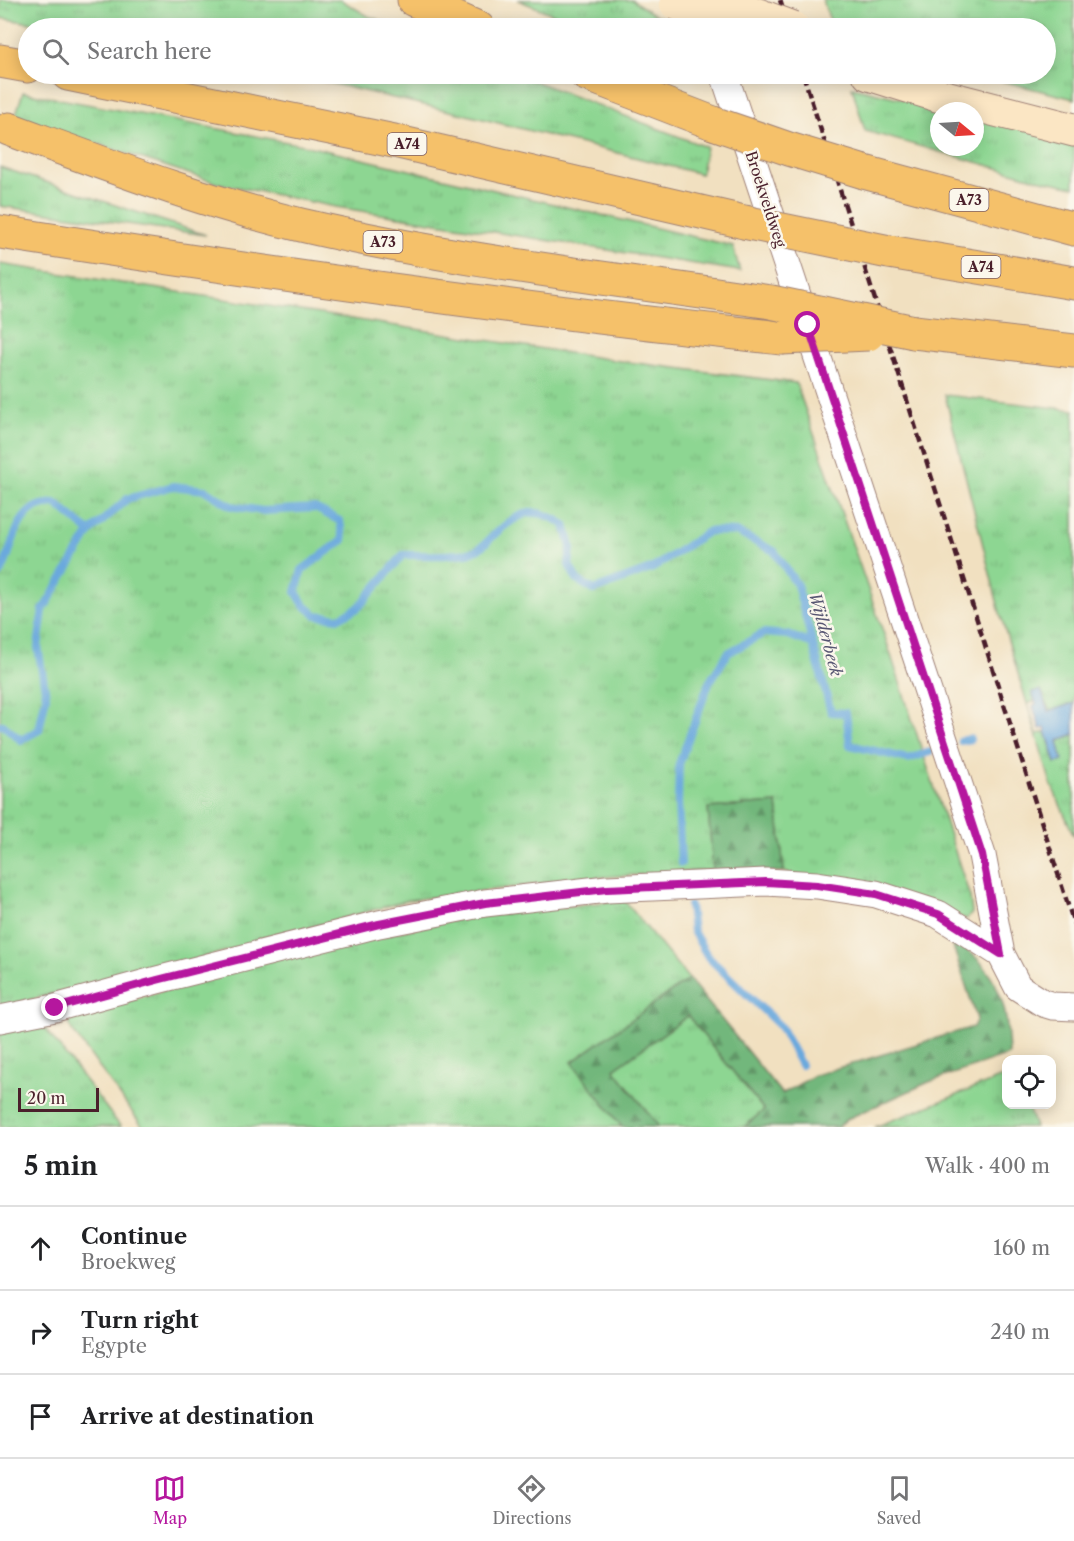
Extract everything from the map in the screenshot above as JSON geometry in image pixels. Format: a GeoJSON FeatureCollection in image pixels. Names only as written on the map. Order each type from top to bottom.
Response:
{"type":"FeatureCollection","features":[{"type":"Feature","properties":{"kind":"highway"},"geometry":{"type":"LineString","coordinates":[[414,0],[455,18]]}},
{"type":"Feature","properties":{"kind":"highway"},"geometry":{"type":"LineString","coordinates":[[0,61],[18,64]]}},
{"type":"Feature","properties":{"kind":"highway","name":"A74"},"geometry":{"type":"LineString","coordinates":[[117,84],[394,141],[744,222],[889,252],[1074,283]]}},
{"type":"Feature","properties":{"kind":"highway","name":"A73"},"geometry":{"type":"LineString","coordinates":[[612,84],[789,149],[864,172],[1074,229]]}},
{"type":"Feature","properties":{"kind":"highway","name":"A73"},"geometry":{"type":"LineString","coordinates":[[9,129],[194,196],[301,225],[407,247],[771,302],[914,332],[1074,351]]}},
{"type":"Feature","properties":{"kind":"highway"},"geometry":{"type":"LineString","coordinates":[[0,232],[408,293],[626,321],[795,332],[914,332]]}},
{"type":"Feature","properties":{"kind":"main road"},"geometry":{"type":"LineString","coordinates":[[718,0],[766,18]]}},
{"type":"Feature","properties":{"kind":"main road"},"geometry":{"type":"LineString","coordinates":[[681,1],[720,18]]}},
{"type":"Feature","properties":{"kind":"main road"},"geometry":{"type":"LineString","coordinates":[[901,84],[1074,130]]}},
{"type":"Feature","properties":{"kind":"main road"},"geometry":{"type":"LineString","coordinates":[[970,84],[1074,110]]}},
{"type":"Feature","properties":{"kind":"street"},"geometry":{"type":"LineString","coordinates":[[681,1],[699,18]]}},
{"type":"Feature","properties":{"kind":"street","name":"Broekveldweg"},"geometry":{"type":"LineString","coordinates":[[727,84],[795,332],[982,855],[1001,954]]}},
{"type":"Feature","properties":{"kind":"street"},"geometry":{"type":"LineString","coordinates":[[0,1019],[55,1008],[379,924],[485,903],[607,889],[766,882],[817,885],[876,894],[938,914],[1001,954],[1018,987],[1042,1003],[1074,1007]]}},
{"type":"Feature","properties":{"kind":"green space"},"geometry":{"type":"Polygon","coordinates":[[[0,0],[341,0],[374,18],[18,18],[18,21],[0,18],[0,0]]]}},
{"type":"Feature","properties":{"kind":"green space"},"geometry":{"type":"Polygon","coordinates":[[[518,0],[632,0],[663,18],[562,18],[518,0]]]}},
{"type":"Feature","properties":{"kind":"green space"},"geometry":{"type":"Polygon","coordinates":[[[823,0],[1074,0],[1074,99],[1014,84],[1056,84],[1056,18],[829,18],[823,0]]]}},
{"type":"Feature","properties":{"kind":"green space"},"geometry":{"type":"Polygon","coordinates":[[[334,84],[542,84],[706,147],[701,174],[334,84]]]}},
{"type":"Feature","properties":{"kind":"green space"},"geometry":{"type":"Polygon","coordinates":[[[852,87],[930,106],[930,149],[865,131],[852,87]]]}},
{"type":"Feature","properties":{"kind":"green space"},"geometry":{"type":"Polygon","coordinates":[[[23,92],[303,145],[733,246],[740,271],[336,207],[217,183],[15,117],[23,92]]]}},
{"type":"Feature","properties":{"kind":"green space"},"geometry":{"type":"Polygon","coordinates":[[[984,118],[1074,139],[1074,187],[955,156],[984,156],[984,118]]]}},
{"type":"Feature","properties":{"kind":"green space"},"geometry":{"type":"Polygon","coordinates":[[[0,167],[206,235],[0,206],[0,167]]]}},
{"type":"Feature","properties":{"kind":"green space"},"geometry":{"type":"Polygon","coordinates":[[[0,264],[620,361],[796,383],[886,640],[970,897],[972,913],[967,919],[784,872],[777,803],[708,808],[713,870],[588,878],[409,900],[191,961],[0,1007],[0,264]]]}},
{"type":"Feature","properties":{"kind":"green space"},"geometry":{"type":"Polygon","coordinates":[[[945,395],[1074,410],[1074,703],[1050,711],[1041,690],[1033,692],[1035,701],[1028,704],[1037,734],[1046,732],[1056,763],[1058,742],[1074,734],[1074,836],[1051,784],[1000,613],[945,395]]]}},
{"type":"Feature","properties":{"kind":"green space"},"geometry":{"type":"Polygon","coordinates":[[[777,803],[784,872],[713,870],[708,808],[777,803]]]}},
{"type":"Feature","properties":{"kind":"green space"},"geometry":{"type":"Polygon","coordinates":[[[624,900],[689,979],[572,1062],[622,1127],[143,1127],[71,1029],[69,1022],[77,1016],[260,962],[458,919],[624,900]]]}},
{"type":"Feature","properties":{"kind":"green space"},"geometry":{"type":"Polygon","coordinates":[[[950,937],[980,961],[1001,996],[1008,1031],[1009,1055],[1002,1055],[1002,1057],[929,1082],[847,1119],[838,1127],[744,1127],[764,1110],[688,1016],[614,1069],[659,1127],[622,1127],[572,1062],[689,979],[782,1094],[815,1075],[973,1027],[977,1019],[950,937]]]}},
{"type":"Feature","properties":{"kind":"green space"},"geometry":{"type":"Polygon","coordinates":[[[688,1016],[764,1110],[744,1127],[659,1127],[614,1069],[688,1016]]]}},
{"type":"Feature","properties":{"kind":"green space"},"geometry":{"type":"Polygon","coordinates":[[[40,1022],[121,1127],[0,1127],[0,1026],[40,1022]]]}},
{"type":"Feature","properties":{"kind":"green space"},"geometry":{"type":"Polygon","coordinates":[[[1002,1078],[1002,1109],[1028,1109],[1035,1127],[875,1127],[1002,1078]]]}},
{"type":"Feature","properties":{"kind":"water"},"geometry":{"type":"Polygon","coordinates":[[[1041,690],[1049,711],[1074,703],[1074,734],[1058,741],[1063,761],[1056,763],[1045,728],[1040,729],[1033,706],[1036,704],[1032,692],[1041,690]]]}},
{"type":"Feature","properties":{"kind":"waterway","name":"Wijlderbeek"},"geometry":{"type":"LineString","coordinates":[[0,725],[21,740],[39,730],[46,696],[38,647],[43,610],[90,532],[127,499],[173,486],[205,490],[231,506],[263,511],[315,508],[340,521],[343,540],[302,570],[296,592],[304,605],[316,615],[339,618],[358,608],[403,555],[471,552],[482,547],[513,520],[529,513],[545,515],[565,525],[571,547],[569,565],[577,580],[594,590],[653,568],[709,531],[736,532],[774,551],[797,585],[831,712],[846,713],[850,745],[908,759],[930,752]]}},
{"type":"Feature","properties":{"kind":"waterway"},"geometry":{"type":"LineString","coordinates":[[0,574],[22,520],[38,506],[55,503],[90,532]]}},
{"type":"Feature","properties":{"kind":"waterway"},"geometry":{"type":"LineString","coordinates":[[681,863],[679,764],[709,683],[728,653],[764,633],[788,635],[813,644]]}},
{"type":"Feature","properties":{"kind":"waterway","name":"Wijlderbeek"},"geometry":{"type":"LineString","coordinates":[[961,741],[970,739]]}},
{"type":"Feature","properties":{"kind":"waterway"},"geometry":{"type":"LineString","coordinates":[[690,906],[693,931],[708,957],[780,1026],[801,1065]]}},
{"type":"Feature","properties":{"kind":"railway"},"geometry":{"type":"LineString","coordinates":[[780,0],[786,18]]}},
{"type":"Feature","properties":{"kind":"railway"},"geometry":{"type":"LineString","coordinates":[[806,84],[1074,924]]}},
{"type":"Feature","properties":{"kind":"route"},"geometry":{"type":"LineString","coordinates":[[55,1008],[379,924],[485,903],[607,889],[766,882],[817,885],[876,894],[938,914],[1001,954],[982,855],[808,325]]}}]}
